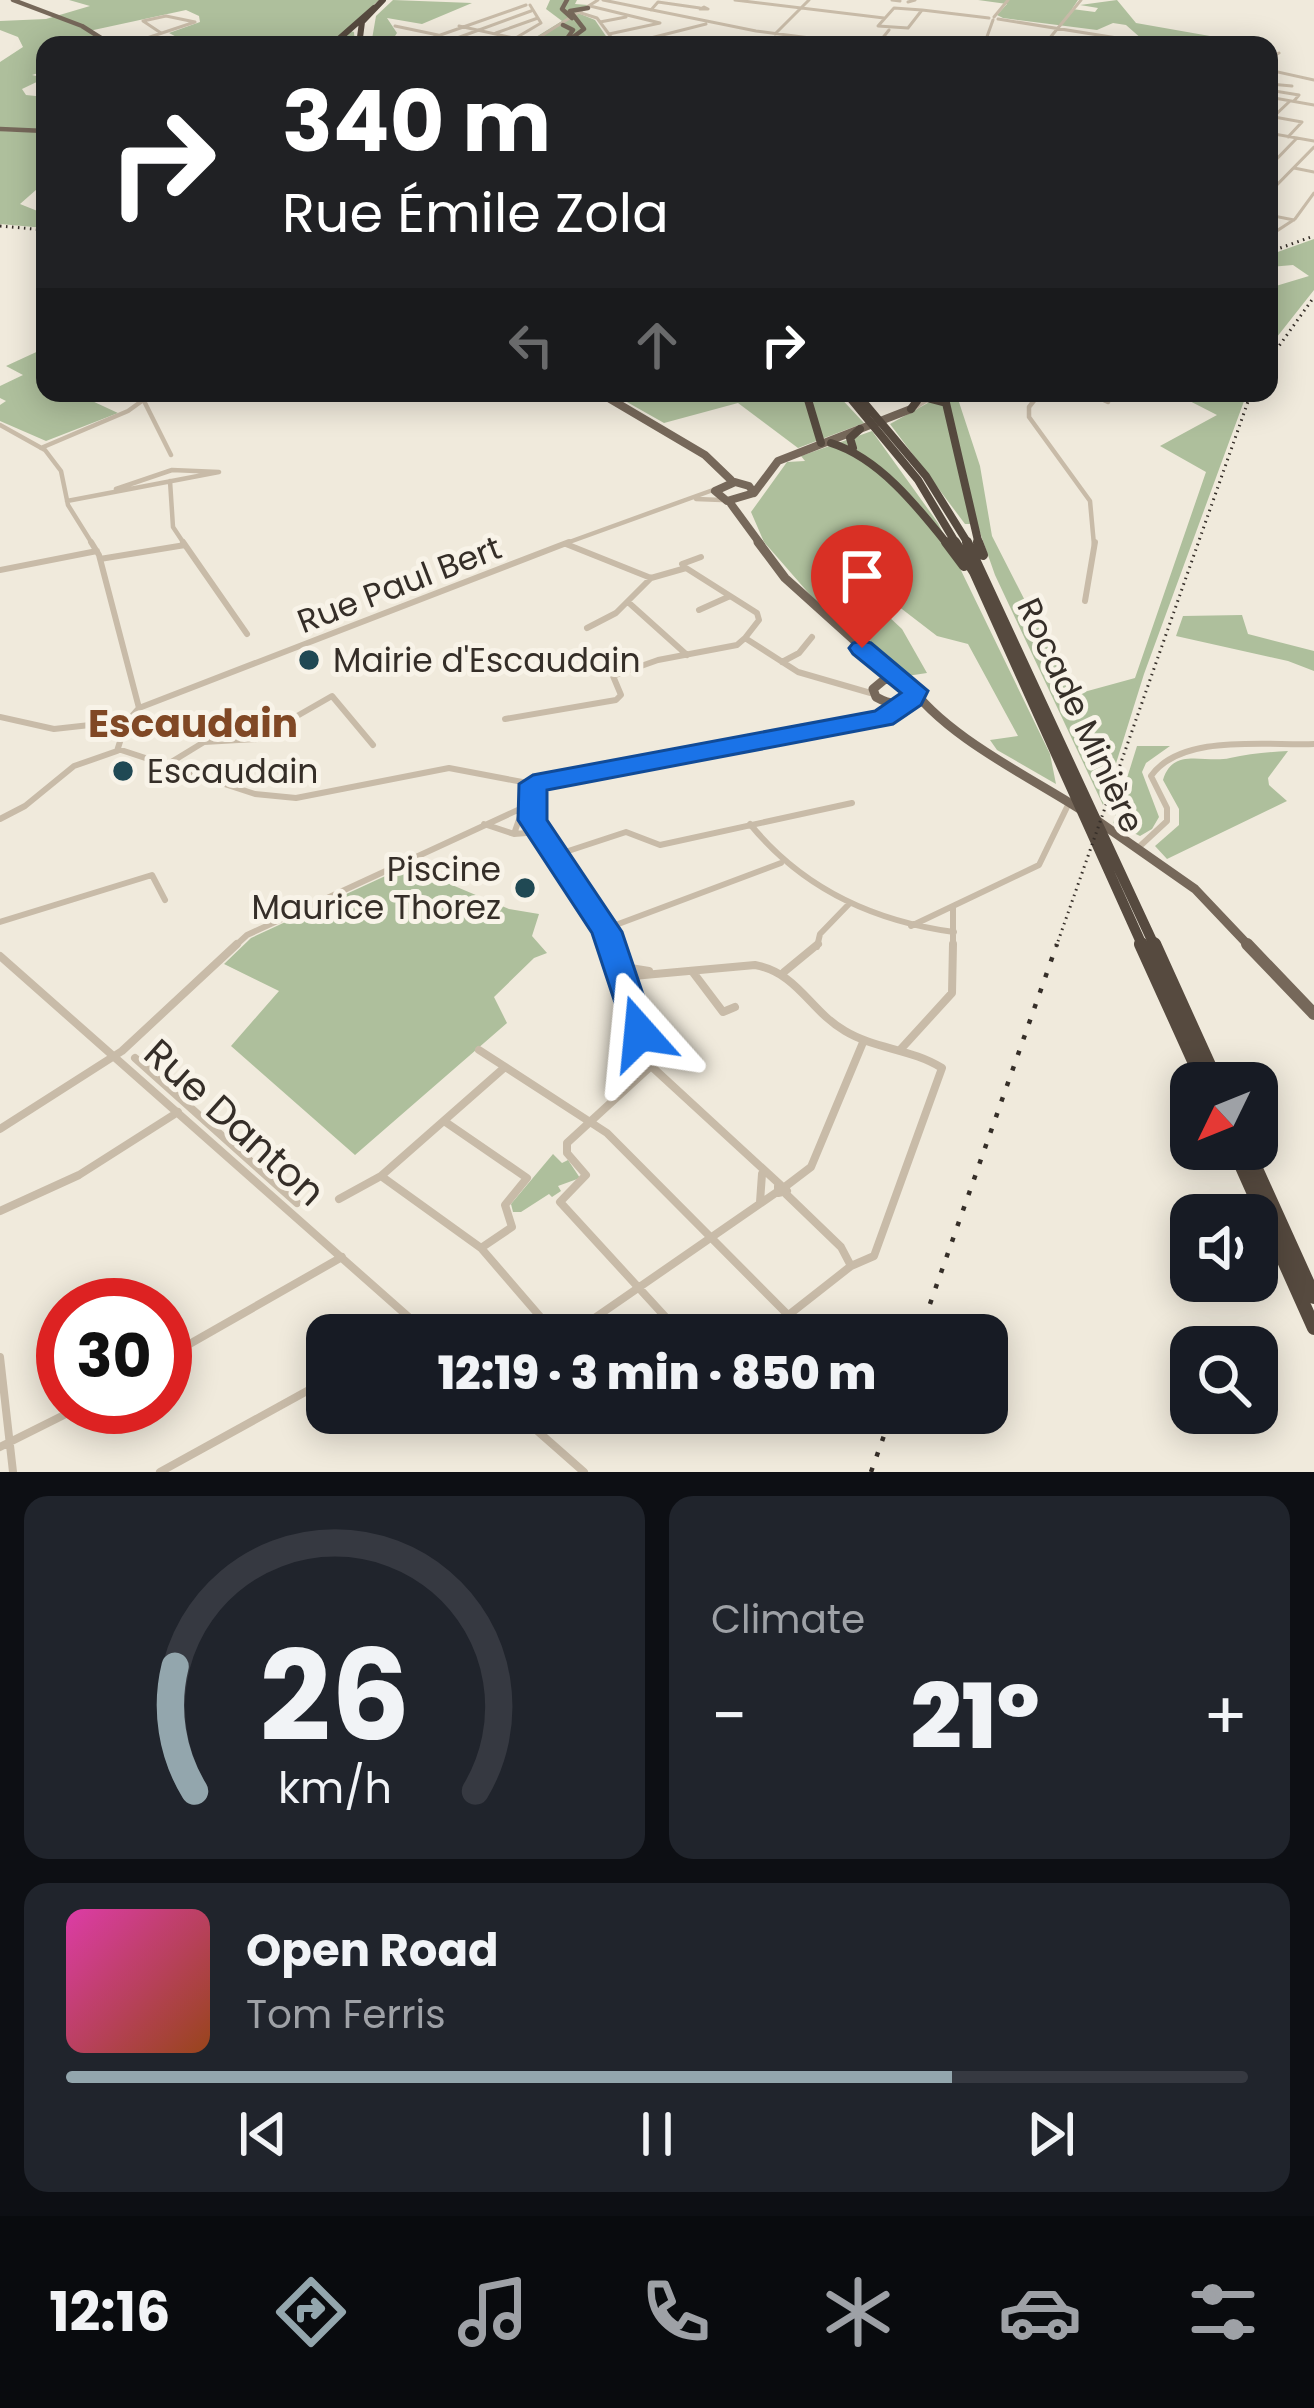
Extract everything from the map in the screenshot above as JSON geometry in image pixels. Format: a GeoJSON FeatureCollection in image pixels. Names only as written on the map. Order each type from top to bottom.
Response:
{"type":"FeatureCollection","features":[{"type":"Feature","properties":{"kind":"highway"},"geometry":{"type":"LineString","coordinates":[[342,36],[386,0]]}},
{"type":"Feature","properties":{"kind":"highway"},"geometry":{"type":"LineString","coordinates":[[365,36],[386,0]]}},
{"type":"Feature","properties":{"kind":"highway"},"geometry":{"type":"LineString","coordinates":[[362,36],[361,26],[374,8]]}},
{"type":"Feature","properties":{"kind":"highway"},"geometry":{"type":"LineString","coordinates":[[809,402],[820,430],[841,440],[944,539],[992,609]]}},
{"type":"Feature","properties":{"kind":"highway","name":"Rocade Minière"},"geometry":{"type":"LineString","coordinates":[[856,402],[872,416]]}},
{"type":"Feature","properties":{"kind":"highway","name":"Rocade Minière"},"geometry":{"type":"LineString","coordinates":[[862,402],[946,504],[992,585],[1071,773]]}},
{"type":"Feature","properties":{"kind":"highway"},"geometry":{"type":"LineString","coordinates":[[929,402],[992,585]]}},
{"type":"Feature","properties":{"kind":"highway","name":"Rocade Minière"},"geometry":{"type":"LineString","coordinates":[[885,431],[942,515],[992,609],[1207,1062]]}},
{"type":"Feature","properties":{"kind":"highway","name":"Rocade Minière"},"geometry":{"type":"LineString","coordinates":[[1120,881],[1195,1062]]}},
{"type":"Feature","properties":{"kind":"highway"},"geometry":{"type":"LineString","coordinates":[[1243,1170],[1314,1328]]}},
{"type":"Feature","properties":{"kind":"highway"},"geometry":{"type":"LineString","coordinates":[[1257,1170],[1314,1297]]}},
{"type":"Feature","properties":{"kind":"main road"},"geometry":{"type":"LineString","coordinates":[[13,0],[98,36]]}},
{"type":"Feature","properties":{"kind":"main road"},"geometry":{"type":"LineString","coordinates":[[567,0],[562,9],[581,29],[573,36]]}},
{"type":"Feature","properties":{"kind":"main road"},"geometry":{"type":"LineString","coordinates":[[574,36],[584,29],[570,11],[589,7]]}},
{"type":"Feature","properties":{"kind":"main road"},"geometry":{"type":"LineString","coordinates":[[565,23],[574,30],[569,36]]}},
{"type":"Feature","properties":{"kind":"main road"},"geometry":{"type":"LineString","coordinates":[[0,129],[36,131]]}},
{"type":"Feature","properties":{"kind":"main road"},"geometry":{"type":"LineString","coordinates":[[616,402],[694,448],[751,496]]}},
{"type":"Feature","properties":{"kind":"main road"},"geometry":{"type":"LineString","coordinates":[[746,524],[751,496],[776,462],[841,440],[920,402]]}},
{"type":"Feature","properties":{"kind":"main road"},"geometry":{"type":"LineString","coordinates":[[694,448],[715,471],[724,500],[789,582],[944,718],[1139,847],[1210,902],[1314,1014]]}},
{"type":"Feature","properties":{"kind":"main road"},"geometry":{"type":"LineString","coordinates":[[717,487],[766,477]]}},
{"type":"Feature","properties":{"kind":"main road"},"geometry":{"type":"LineString","coordinates":[[724,500],[751,496]]}},
{"type":"Feature","properties":{"kind":"main road"},"geometry":{"type":"LineString","coordinates":[[873,658],[877,690]]}},
{"type":"Feature","properties":{"kind":"main road"},"geometry":{"type":"LineString","coordinates":[[877,690],[898,679]]}},
{"type":"Feature","properties":{"kind":"main road"},"geometry":{"type":"LineString","coordinates":[[877,690],[944,718]]}},
{"type":"Feature","properties":{"kind":"main road"},"geometry":{"type":"LineString","coordinates":[[902,704],[915,695]]}},
{"type":"Feature","properties":{"kind":"street"},"geometry":{"type":"LineString","coordinates":[[541,36],[603,0],[791,36]]}},
{"type":"Feature","properties":{"kind":"street"},"geometry":{"type":"LineString","coordinates":[[704,8],[714,0]]}},
{"type":"Feature","properties":{"kind":"street"},"geometry":{"type":"LineString","coordinates":[[735,0],[884,18]]}},
{"type":"Feature","properties":{"kind":"street"},"geometry":{"type":"LineString","coordinates":[[775,34],[809,0]]}},
{"type":"Feature","properties":{"kind":"street"},"geometry":{"type":"LineString","coordinates":[[892,0],[922,10],[1060,25],[1110,36]]}},
{"type":"Feature","properties":{"kind":"street"},"geometry":{"type":"LineString","coordinates":[[987,36],[993,18],[1008,0]]}},
{"type":"Feature","properties":{"kind":"street"},"geometry":{"type":"LineString","coordinates":[[1051,36],[1081,0]]}},
{"type":"Feature","properties":{"kind":"street"},"geometry":{"type":"LineString","coordinates":[[650,10],[658,2],[718,12]]}},
{"type":"Feature","properties":{"kind":"street"},"geometry":{"type":"LineString","coordinates":[[904,2],[878,26],[908,28],[922,10]]}},
{"type":"Feature","properties":{"kind":"street"},"geometry":{"type":"LineString","coordinates":[[519,36],[541,24],[532,5]]}},
{"type":"Feature","properties":{"kind":"street"},"geometry":{"type":"LineString","coordinates":[[395,26],[438,35],[532,5]]}},
{"type":"Feature","properties":{"kind":"street"},"geometry":{"type":"LineString","coordinates":[[460,36],[532,5]]}},
{"type":"Feature","properties":{"kind":"street"},"geometry":{"type":"LineString","coordinates":[[589,7],[660,23],[609,34],[595,16]]}},
{"type":"Feature","properties":{"kind":"street"},"geometry":{"type":"LineString","coordinates":[[579,14],[613,11]]}},
{"type":"Feature","properties":{"kind":"street"},"geometry":{"type":"LineString","coordinates":[[600,22],[630,15]]}},
{"type":"Feature","properties":{"kind":"street"},"geometry":{"type":"LineString","coordinates":[[155,36],[161,34],[195,22],[166,16],[143,21],[161,34]]}},
{"type":"Feature","properties":{"kind":"street"},"geometry":{"type":"LineString","coordinates":[[494,34],[538,18]]}},
{"type":"Feature","properties":{"kind":"street"},"geometry":{"type":"LineString","coordinates":[[662,36],[709,22]]}},
{"type":"Feature","properties":{"kind":"street"},"geometry":{"type":"LineString","coordinates":[[456,26],[502,36]]}},
{"type":"Feature","properties":{"kind":"street"},"geometry":{"type":"LineString","coordinates":[[401,31],[408,28]]}},
{"type":"Feature","properties":{"kind":"street"},"geometry":{"type":"LineString","coordinates":[[884,36],[889,30]]}},
{"type":"Feature","properties":{"kind":"street"},"geometry":{"type":"LineString","coordinates":[[415,36],[424,32]]}},
{"type":"Feature","properties":{"kind":"street"},"geometry":{"type":"LineString","coordinates":[[1278,71],[1312,77]]}},
{"type":"Feature","properties":{"kind":"street"},"geometry":{"type":"LineString","coordinates":[[1278,88],[1292,86]]}},
{"type":"Feature","properties":{"kind":"street"},"geometry":{"type":"LineString","coordinates":[[1278,92],[1299,95],[1278,112]]}},
{"type":"Feature","properties":{"kind":"street"},"geometry":{"type":"LineString","coordinates":[[1278,94],[1314,105]]}},
{"type":"Feature","properties":{"kind":"street"},"geometry":{"type":"LineString","coordinates":[[1278,119],[1301,122],[1288,137]]}},
{"type":"Feature","properties":{"kind":"street"},"geometry":{"type":"LineString","coordinates":[[1278,135],[1314,144],[1278,183]]}},
{"type":"Feature","properties":{"kind":"street"},"geometry":{"type":"LineString","coordinates":[[1278,158],[1297,138]]}},
{"type":"Feature","properties":{"kind":"street"},"geometry":{"type":"LineString","coordinates":[[1278,166],[1314,172]]}},
{"type":"Feature","properties":{"kind":"street"},"geometry":{"type":"LineString","coordinates":[[1278,230],[1294,220],[1314,193]]}},
{"type":"Feature","properties":{"kind":"street"},"geometry":{"type":"LineString","coordinates":[[1278,217],[1294,220]]}},
{"type":"Feature","properties":{"kind":"street"},"geometry":{"type":"LineString","coordinates":[[41,448],[142,402]]}},
{"type":"Feature","properties":{"kind":"street"},"geometry":{"type":"LineString","coordinates":[[144,402],[171,455]]}},
{"type":"Feature","properties":{"kind":"street"},"geometry":{"type":"LineString","coordinates":[[1033,402],[1029,417],[1086,494],[1095,518],[1084,601]]}},
{"type":"Feature","properties":{"kind":"street"},"geometry":{"type":"LineString","coordinates":[[0,425],[41,448],[61,471],[67,501],[99,555],[139,708],[128,720],[118,749]]}},
{"type":"Feature","properties":{"kind":"street"},"geometry":{"type":"LineString","coordinates":[[67,501],[170,476],[219,472],[170,476]]}},
{"type":"Feature","properties":{"kind":"street"},"geometry":{"type":"LineString","coordinates":[[170,476],[172,527],[247,634]]}},
{"type":"Feature","properties":{"kind":"street","name":"Rue Paul Bert"},"geometry":{"type":"LineString","coordinates":[[139,708],[717,487]]}},
{"type":"Feature","properties":{"kind":"street","name":"Rue Paul Bert"},"geometry":{"type":"LineString","coordinates":[[675,501],[724,500]]}},
{"type":"Feature","properties":{"kind":"street"},"geometry":{"type":"LineString","coordinates":[[566,544],[651,578]]}},
{"type":"Feature","properties":{"kind":"street"},"geometry":{"type":"LineString","coordinates":[[0,570],[185,545]]}},
{"type":"Feature","properties":{"kind":"street"},"geometry":{"type":"LineString","coordinates":[[587,628],[618,616],[637,588],[651,578],[701,557]]}},
{"type":"Feature","properties":{"kind":"street"},"geometry":{"type":"LineString","coordinates":[[505,719],[616,700],[621,695],[613,676],[646,662],[723,648],[745,638],[758,615],[679,566]]}},
{"type":"Feature","properties":{"kind":"street"},"geometry":{"type":"LineString","coordinates":[[699,610],[728,597]]}},
{"type":"Feature","properties":{"kind":"street"},"geometry":{"type":"LineString","coordinates":[[627,602],[687,655]]}},
{"type":"Feature","properties":{"kind":"street"},"geometry":{"type":"LineString","coordinates":[[745,638],[802,674],[877,690],[882,710],[873,720]]}},
{"type":"Feature","properties":{"kind":"street"},"geometry":{"type":"LineString","coordinates":[[782,662],[812,638]]}},
{"type":"Feature","properties":{"kind":"street"},"geometry":{"type":"LineString","coordinates":[[167,765],[204,742],[243,742],[266,734],[334,696],[374,745]]}},
{"type":"Feature","properties":{"kind":"street"},"geometry":{"type":"LineString","coordinates":[[0,819],[30,802],[76,764],[118,749],[271,797],[331,794],[448,768],[521,785],[873,720],[902,704]]}},
{"type":"Feature","properties":{"kind":"street"},"geometry":{"type":"LineString","coordinates":[[0,717],[50,729],[96,728],[128,720]]}},
{"type":"Feature","properties":{"kind":"street"},"geometry":{"type":"LineString","coordinates":[[1139,847],[1167,821],[1168,811],[1151,776],[1163,759],[1191,749],[1314,744]]}},
{"type":"Feature","properties":{"kind":"street"},"geometry":{"type":"LineString","coordinates":[[514,834],[533,784]]}},
{"type":"Feature","properties":{"kind":"street"},"geometry":{"type":"LineString","coordinates":[[521,785],[539,832],[605,929],[651,1066],[842,1247],[851,1266]]}},
{"type":"Feature","properties":{"kind":"street"},"geometry":{"type":"LineString","coordinates":[[553,856],[626,832],[660,845],[852,803]]}},
{"type":"Feature","properties":{"kind":"street"},"geometry":{"type":"LineString","coordinates":[[910,926],[1042,863],[1070,803]]}},
{"type":"Feature","properties":{"kind":"street"},"geometry":{"type":"LineString","coordinates":[[0,1129],[116,1056],[247,935],[529,804]]}},
{"type":"Feature","properties":{"kind":"street"},"geometry":{"type":"LineString","coordinates":[[483,824],[514,834],[539,832]]}},
{"type":"Feature","properties":{"kind":"street"},"geometry":{"type":"LineString","coordinates":[[750,824],[782,862],[794,866],[816,888],[910,926],[954,932]]}},
{"type":"Feature","properties":{"kind":"street"},"geometry":{"type":"LineString","coordinates":[[605,929],[782,862]]}},
{"type":"Feature","properties":{"kind":"street"},"geometry":{"type":"LineString","coordinates":[[0,922],[152,875],[165,900]]}},
{"type":"Feature","properties":{"kind":"street"},"geometry":{"type":"LineString","coordinates":[[784,972],[818,948],[820,934],[850,902]]}},
{"type":"Feature","properties":{"kind":"street"},"geometry":{"type":"LineString","coordinates":[[900,1050],[951,996],[953,908]]}},
{"type":"Feature","properties":{"kind":"street","name":"Rue Danton"},"geometry":{"type":"LineString","coordinates":[[0,956],[405,1314]]}},
{"type":"Feature","properties":{"kind":"street"},"geometry":{"type":"LineString","coordinates":[[622,977],[760,965],[784,972],[836,1026],[864,1040],[930,1060],[943,1072],[875,1253],[851,1266],[791,1314]]}},
{"type":"Feature","properties":{"kind":"street"},"geometry":{"type":"LineString","coordinates":[[618,966],[652,972]]}},
{"type":"Feature","properties":{"kind":"street"},"geometry":{"type":"LineString","coordinates":[[692,971],[723,1012],[735,1007]]}},
{"type":"Feature","properties":{"kind":"street"},"geometry":{"type":"LineString","coordinates":[[600,1314],[811,1167],[864,1040]]}},
{"type":"Feature","properties":{"kind":"street"},"geometry":{"type":"LineString","coordinates":[[479,1050],[590,1121],[787,1314]]}},
{"type":"Feature","properties":{"kind":"street"},"geometry":{"type":"LineString","coordinates":[[135,1058],[297,1203]]}},
{"type":"Feature","properties":{"kind":"street"},"geometry":{"type":"LineString","coordinates":[[651,1066],[566,1148],[586,1178],[560,1202],[662,1314]]}},
{"type":"Feature","properties":{"kind":"street"},"geometry":{"type":"LineString","coordinates":[[339,1199],[381,1176],[505,1067]]}},
{"type":"Feature","properties":{"kind":"street"},"geometry":{"type":"LineString","coordinates":[[0,1211],[80,1175],[178,1112]]}},
{"type":"Feature","properties":{"kind":"street"},"geometry":{"type":"LineString","coordinates":[[444,1121],[527,1178],[505,1205],[512,1227],[481,1248]]}},
{"type":"Feature","properties":{"kind":"street"},"geometry":{"type":"LineString","coordinates":[[758,1204],[764,1187],[761,1170]]}},
{"type":"Feature","properties":{"kind":"street"},"geometry":{"type":"LineString","coordinates":[[381,1176],[481,1248],[538,1314]]}},
{"type":"Feature","properties":{"kind":"street"},"geometry":{"type":"LineString","coordinates":[[192,1343],[342,1257]]}},
{"type":"Feature","properties":{"kind":"street"},"geometry":{"type":"LineString","coordinates":[[0,1357],[5,1446],[13,1472]]}},
{"type":"Feature","properties":{"kind":"street"},"geometry":{"type":"LineString","coordinates":[[160,1472],[306,1392]]}},
{"type":"Feature","properties":{"kind":"street"},"geometry":{"type":"LineString","coordinates":[[5,1446],[36,1430]]}},
{"type":"Feature","properties":{"kind":"street"},"geometry":{"type":"LineString","coordinates":[[541,1434],[584,1472]]}},
{"type":"Feature","properties":{"kind":"green space"},"geometry":{"type":"Polygon","coordinates":[[[69,0],[379,0],[346,30],[354,36],[169,33],[200,22],[199,16],[186,10],[89,31],[95,36],[36,36],[36,74],[32,75],[36,82],[22,89],[36,96],[36,130],[0,128],[0,62],[23,47],[18,37],[0,30],[0,21],[46,19],[90,6],[69,0]]]}},
{"type":"Feature","properties":{"kind":"green space"},"geometry":{"type":"Polygon","coordinates":[[[393,0],[472,3],[422,24],[387,18],[395,36],[373,36],[376,16],[393,0]]]}},
{"type":"Feature","properties":{"kind":"green space"},"geometry":{"type":"Polygon","coordinates":[[[550,0],[577,0],[575,4],[588,5],[578,13],[595,20],[606,36],[538,36],[562,21],[546,9],[550,0]]]}},
{"type":"Feature","properties":{"kind":"green space"},"geometry":{"type":"Polygon","coordinates":[[[978,0],[1078,0],[1072,9],[1095,12],[1098,8],[1080,5],[1117,0],[1136,23],[1210,36],[1138,36],[1126,25],[1113,23],[1097,30],[997,15],[1007,4],[978,0]]]}},
{"type":"Feature","properties":{"kind":"green space"},"geometry":{"type":"Polygon","coordinates":[[[0,131],[36,132],[36,190],[20,204],[36,210],[36,227],[0,224],[0,131]]]}},
{"type":"Feature","properties":{"kind":"green space"},"geometry":{"type":"Polygon","coordinates":[[[1314,239],[1314,290],[1278,336],[1278,285],[1309,276],[1293,265],[1278,266],[1278,252],[1314,239]]]}},
{"type":"Feature","properties":{"kind":"green space"},"geometry":{"type":"Polygon","coordinates":[[[36,352],[36,402],[94,402],[118,413],[46,441],[0,421],[0,405],[6,401],[0,398],[0,386],[23,375],[6,366],[36,352]]]}},
{"type":"Feature","properties":{"kind":"green space"},"geometry":{"type":"Polygon","coordinates":[[[627,402],[844,402],[864,423],[798,448],[738,403],[664,423],[627,402]]]}},
{"type":"Feature","properties":{"kind":"green space"},"geometry":{"type":"Polygon","coordinates":[[[930,402],[959,402],[980,466],[992,536],[1073,695],[1135,678],[1206,472],[1160,446],[1217,415],[1192,402],[1244,402],[1144,674],[1103,805],[995,575],[977,524],[965,524],[890,424],[930,402]]]}},
{"type":"Feature","properties":{"kind":"green space"},"geometry":{"type":"Polygon","coordinates":[[[872,431],[938,523],[1050,754],[1056,784],[997,750],[990,740],[1018,736],[968,644],[937,636],[898,606],[887,615],[902,629],[927,673],[907,676],[812,597],[764,542],[751,512],[787,462],[805,461],[801,456],[872,431]]]}},
{"type":"Feature","properties":{"kind":"green space"},"geometry":{"type":"Polygon","coordinates":[[[1242,615],[1248,634],[1314,651],[1314,671],[1176,636],[1183,616],[1242,615]]]}},
{"type":"Feature","properties":{"kind":"green space"},"geometry":{"type":"Polygon","coordinates":[[[1137,746],[1170,746],[1146,763],[1142,772],[1159,817],[1140,836],[1113,823],[1137,746]]]}},
{"type":"Feature","properties":{"kind":"green space"},"geometry":{"type":"Polygon","coordinates":[[[1288,751],[1268,778],[1269,785],[1287,801],[1167,859],[1155,846],[1179,825],[1179,809],[1163,780],[1174,763],[1288,751]]]}},
{"type":"Feature","properties":{"kind":"green space"},"geometry":{"type":"Polygon","coordinates":[[[407,866],[509,909],[539,914],[532,936],[547,953],[534,958],[494,997],[507,1023],[355,1155],[231,1046],[279,991],[224,964],[251,938],[407,866]]]}},
{"type":"Feature","properties":{"kind":"green space"},"geometry":{"type":"Polygon","coordinates":[[[553,1154],[562,1163],[568,1160],[580,1178],[558,1186],[561,1191],[552,1197],[549,1194],[513,1212],[511,1204],[553,1154]]]}},
{"type":"Feature","properties":{"kind":"railway"},"geometry":{"type":"LineString","coordinates":[[0,226],[36,229]]}},
{"type":"Feature","properties":{"kind":"railway"},"geometry":{"type":"LineString","coordinates":[[1278,249],[1314,236]]}},
{"type":"Feature","properties":{"kind":"railway"},"geometry":{"type":"LineString","coordinates":[[1278,347],[1314,297]]}},
{"type":"Feature","properties":{"kind":"railway"},"geometry":{"type":"LineString","coordinates":[[1056,947],[1248,402]]}},
{"type":"Feature","properties":{"kind":"railway"},"geometry":{"type":"LineString","coordinates":[[926,1314],[1057,944]]}},
{"type":"Feature","properties":{"kind":"railway"},"geometry":{"type":"LineString","coordinates":[[871,1472],[885,1434]]}},
{"type":"Feature","properties":{"kind":"place","name":"Mairie d'Escaudain"},"geometry":{"type":"Point","coordinates":[309,660]}},
{"type":"Feature","properties":{"kind":"place","name":"Escaudain"},"geometry":{"type":"Point","coordinates":[123,771]}},
{"type":"Feature","properties":{"kind":"place","name":"Piscine Maurice Thorez"},"geometry":{"type":"Point","coordinates":[525,888]}},
{"type":"Feature","properties":{"kind":"district","name":"Escaudain"},"geometry":{"type":"Point","coordinates":[193,723]}},
{"type":"Feature","properties":{"kind":"route"},"geometry":{"type":"LineString","coordinates":[[640,1033],[607,932],[533,820],[533,784],[884,718],[912,699],[915,691],[862,648]]}}]}
